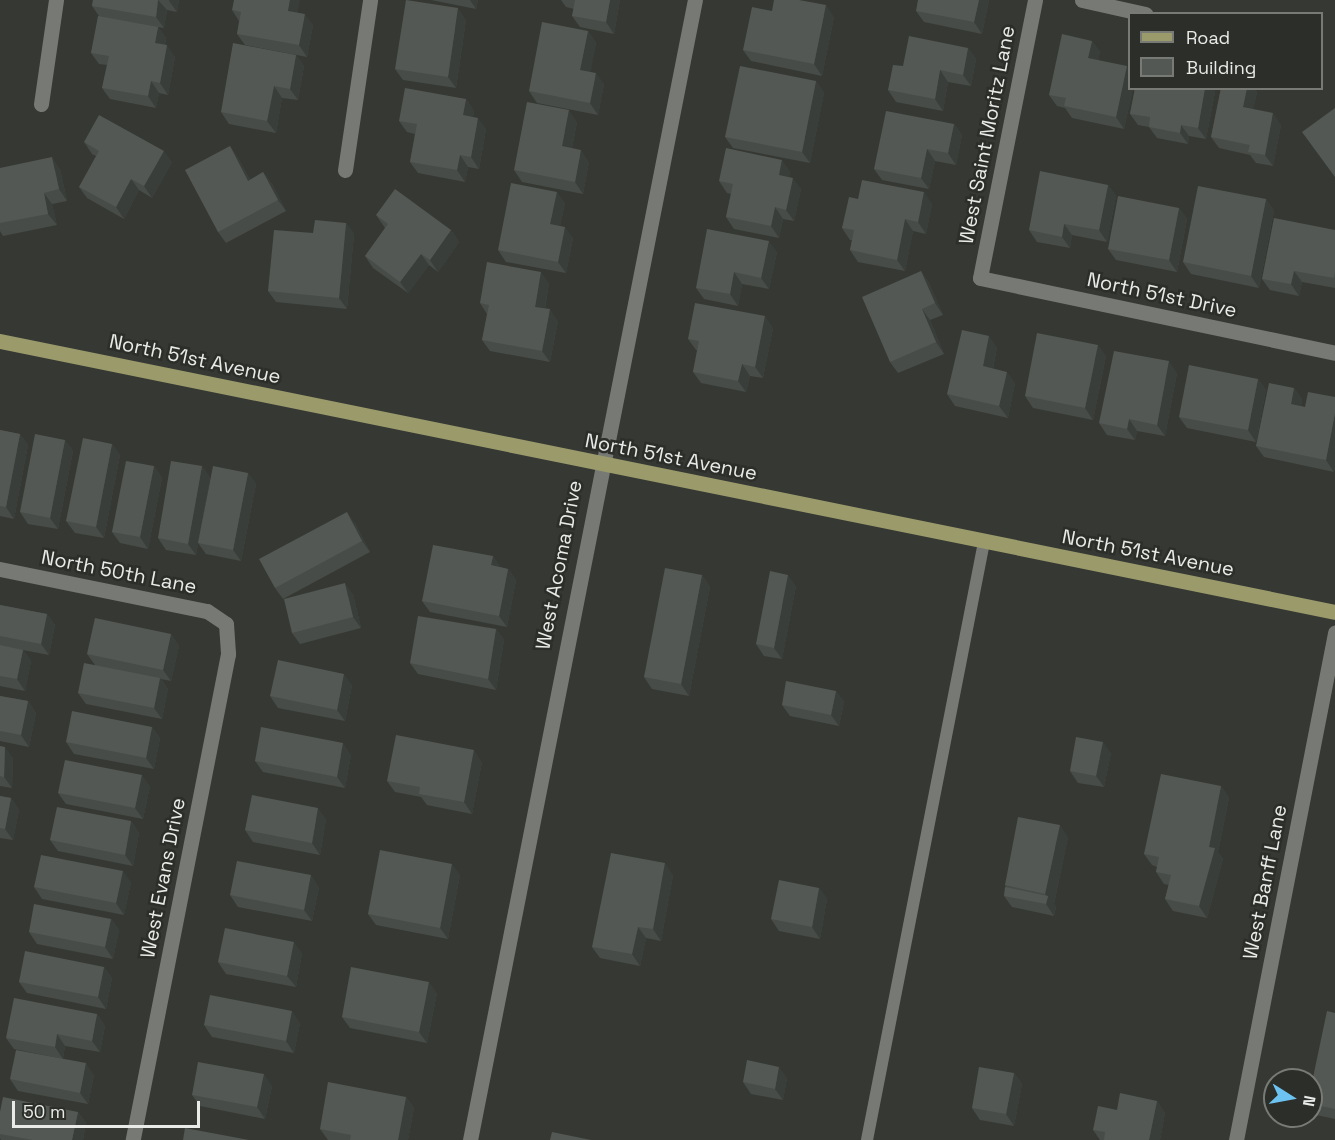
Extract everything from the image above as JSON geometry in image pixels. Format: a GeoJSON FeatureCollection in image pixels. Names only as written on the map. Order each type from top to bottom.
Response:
{"type":"FeatureCollection","features":[{"type":"Feature","properties":{"kind":"main road","name":"North 51st Avenue"},"geometry":{"type":"LineString","coordinates":[[0,341],[601,465],[1335,612]]}},
{"type":"Feature","properties":{"kind":"street"},"geometry":{"type":"LineString","coordinates":[[41,104],[56,0]]}},
{"type":"Feature","properties":{"kind":"street"},"geometry":{"type":"LineString","coordinates":[[345,170],[370,0]]}},
{"type":"Feature","properties":{"kind":"street","name":"West Acoma Drive"},"geometry":{"type":"LineString","coordinates":[[470,1140],[601,465],[695,0]]}},
{"type":"Feature","properties":{"kind":"street","name":"West Saint Moritz Lane"},"geometry":{"type":"LineString","coordinates":[[980,278],[1035,0]]}},
{"type":"Feature","properties":{"kind":"street"},"geometry":{"type":"LineString","coordinates":[[1082,0],[1136,12]]}},
{"type":"Feature","properties":{"kind":"street","name":"North 51st Drive"},"geometry":{"type":"LineString","coordinates":[[980,278],[1335,353]]}},
{"type":"Feature","properties":{"kind":"street","name":"North 50th Lane"},"geometry":{"type":"LineString","coordinates":[[0,569],[207,611],[226,624]]}},
{"type":"Feature","properties":{"kind":"street","name":"West Evans Drive"},"geometry":{"type":"LineString","coordinates":[[133,1140],[228,654],[226,624]]}},
{"type":"Feature","properties":{"kind":"street","name":"West Banff Lane"},"geometry":{"type":"LineString","coordinates":[[1236,1140],[1335,633]]}},
{"type":"Feature","properties":{"kind":"lane"},"geometry":{"type":"LineString","coordinates":[[867,1140],[984,542]]}},
{"type":"Feature","properties":{"kind":"building"},"geometry":{"type":"Polygon","coordinates":[[[93,0],[158,0],[156,17],[92,6],[93,0]]]}},
{"type":"Feature","properties":{"kind":"building"},"geometry":{"type":"Polygon","coordinates":[[[234,0],[290,0],[288,11],[305,14],[299,45],[237,34],[241,12],[232,10],[234,0]]]}},
{"type":"Feature","properties":{"kind":"building"},"geometry":{"type":"Polygon","coordinates":[[[406,0],[458,8],[448,77],[395,69],[406,0]]]}},
{"type":"Feature","properties":{"kind":"building"},"geometry":{"type":"Polygon","coordinates":[[[575,0],[610,0],[606,22],[572,16],[575,0]]]}},
{"type":"Feature","properties":{"kind":"building"},"geometry":{"type":"Polygon","coordinates":[[[774,0],[799,0],[826,5],[814,64],[743,50],[752,7],[772,11],[774,0]]]}},
{"type":"Feature","properties":{"kind":"building"},"geometry":{"type":"Polygon","coordinates":[[[918,0],[979,0],[974,22],[916,11],[918,0]]]}},
{"type":"Feature","properties":{"kind":"building"},"geometry":{"type":"Polygon","coordinates":[[[98,16],[158,27],[155,43],[167,45],[160,83],[151,81],[148,96],[102,88],[109,56],[91,53],[98,16]]]}},
{"type":"Feature","properties":{"kind":"building"},"geometry":{"type":"Polygon","coordinates":[[[542,22],[588,31],[580,70],[596,73],[590,103],[529,91],[542,22]]]}},
{"type":"Feature","properties":{"kind":"building"},"geometry":{"type":"Polygon","coordinates":[[[1062,34],[1092,41],[1088,58],[1127,66],[1116,117],[1064,106],[1066,98],[1049,95],[1062,34]]]}},
{"type":"Feature","properties":{"kind":"building"},"geometry":{"type":"Polygon","coordinates":[[[909,36],[968,48],[963,75],[940,70],[935,99],[888,90],[893,65],[903,66],[909,36]]]}},
{"type":"Feature","properties":{"kind":"building"},"geometry":{"type":"Polygon","coordinates":[[[233,43],[296,55],[290,89],[274,86],[267,121],[221,112],[233,43]]]}},
{"type":"Feature","properties":{"kind":"building"},"geometry":{"type":"Polygon","coordinates":[[[740,66],[816,81],[802,152],[725,137],[740,66]]]}},
{"type":"Feature","properties":{"kind":"building"},"geometry":{"type":"Polygon","coordinates":[[[405,88],[466,99],[463,115],[478,118],[471,157],[460,155],[457,170],[410,162],[417,124],[399,121],[405,88]]]}},
{"type":"Feature","properties":{"kind":"building"},"geometry":{"type":"Polygon","coordinates":[[[1135,90],[1205,90],[1198,128],[1181,125],[1180,133],[1149,127],[1150,117],[1130,114],[1135,90]]]}},
{"type":"Feature","properties":{"kind":"building"},"geometry":{"type":"Polygon","coordinates":[[[1221,90],[1247,90],[1243,107],[1273,113],[1265,155],[1248,152],[1250,145],[1211,137],[1221,90]]]}},
{"type":"Feature","properties":{"kind":"building"},"geometry":{"type":"Polygon","coordinates":[[[527,102],[569,110],[562,146],[581,150],[575,182],[514,170],[527,102]]]}},
{"type":"Feature","properties":{"kind":"building"},"geometry":{"type":"Polygon","coordinates":[[[1335,108],[1335,177],[1302,132],[1335,108]]]}},
{"type":"Feature","properties":{"kind":"building"},"geometry":{"type":"Polygon","coordinates":[[[886,111],[954,124],[948,153],[927,149],[921,178],[874,169],[886,111]]]}},
{"type":"Feature","properties":{"kind":"building"},"geometry":{"type":"Polygon","coordinates":[[[99,115],[164,151],[144,186],[131,179],[116,207],[79,187],[99,151],[84,142],[99,115]]]}},
{"type":"Feature","properties":{"kind":"building"},"geometry":{"type":"Polygon","coordinates":[[[230,146],[248,181],[263,172],[278,200],[218,232],[185,170],[230,146]]]}},
{"type":"Feature","properties":{"kind":"building"},"geometry":{"type":"Polygon","coordinates":[[[726,148],[782,160],[779,175],[793,178],[786,210],[775,207],[771,226],[726,217],[733,184],[719,181],[726,148]]]}},
{"type":"Feature","properties":{"kind":"building"},"geometry":{"type":"Polygon","coordinates":[[[52,157],[59,189],[44,193],[48,214],[0,223],[0,168],[52,157]]]}},
{"type":"Feature","properties":{"kind":"building"},"geometry":{"type":"Polygon","coordinates":[[[1040,171],[1108,185],[1099,230],[1064,224],[1062,237],[1029,230],[1040,171]]]}},
{"type":"Feature","properties":{"kind":"building"},"geometry":{"type":"Polygon","coordinates":[[[862,180],[924,192],[918,222],[905,219],[897,260],[850,250],[854,230],[842,228],[849,197],[858,199],[862,180]]]}},
{"type":"Feature","properties":{"kind":"building"},"geometry":{"type":"Polygon","coordinates":[[[511,183],[557,192],[550,224],[565,227],[558,262],[498,250],[511,183]]]}},
{"type":"Feature","properties":{"kind":"building"},"geometry":{"type":"Polygon","coordinates":[[[1198,186],[1266,199],[1251,276],[1183,262],[1198,186]]]}},
{"type":"Feature","properties":{"kind":"building"},"geometry":{"type":"Polygon","coordinates":[[[395,189],[451,230],[430,260],[421,254],[400,282],[365,256],[388,224],[376,215],[395,189]]]}},
{"type":"Feature","properties":{"kind":"building"},"geometry":{"type":"Polygon","coordinates":[[[1118,196],[1179,208],[1169,260],[1108,249],[1118,196]]]}},
{"type":"Feature","properties":{"kind":"building"},"geometry":{"type":"Polygon","coordinates":[[[1274,218],[1335,230],[1334,278],[1294,271],[1291,284],[1262,279],[1274,218]]]}},
{"type":"Feature","properties":{"kind":"building"},"geometry":{"type":"Polygon","coordinates":[[[315,220],[346,223],[339,298],[268,291],[274,230],[313,233],[315,220]]]}},
{"type":"Feature","properties":{"kind":"building"},"geometry":{"type":"Polygon","coordinates":[[[707,229],[769,241],[761,278],[734,272],[730,294],[696,288],[707,229]]]}},
{"type":"Feature","properties":{"kind":"building"},"geometry":{"type":"Polygon","coordinates":[[[487,262],[541,272],[535,307],[550,309],[542,351],[482,340],[489,305],[480,303],[487,262]]]}},
{"type":"Feature","properties":{"kind":"building"},"geometry":{"type":"Polygon","coordinates":[[[921,271],[935,303],[922,309],[936,342],[890,362],[862,297],[921,271]]]}},
{"type":"Feature","properties":{"kind":"building"},"geometry":{"type":"Polygon","coordinates":[[[695,303],[765,316],[755,367],[742,364],[738,381],[693,372],[699,341],[688,339],[695,303]]]}},
{"type":"Feature","properties":{"kind":"building"},"geometry":{"type":"Polygon","coordinates":[[[962,330],[989,336],[983,366],[1007,372],[999,406],[947,394],[962,330]]]}},
{"type":"Feature","properties":{"kind":"building"},"geometry":{"type":"Polygon","coordinates":[[[1037,333],[1098,345],[1085,408],[1025,396],[1037,333]]]}},
{"type":"Feature","properties":{"kind":"building"},"geometry":{"type":"Polygon","coordinates":[[[1114,351],[1169,361],[1157,425],[1129,419],[1127,429],[1099,423],[1114,351]]]}},
{"type":"Feature","properties":{"kind":"building"},"geometry":{"type":"Polygon","coordinates":[[[1189,365],[1258,379],[1248,430],[1179,417],[1189,365]]]}},
{"type":"Feature","properties":{"kind":"building"},"geometry":{"type":"Polygon","coordinates":[[[1269,383],[1294,388],[1291,404],[1305,407],[1308,392],[1335,397],[1335,413],[1326,460],[1256,446],[1269,383]]]}},
{"type":"Feature","properties":{"kind":"building"},"geometry":{"type":"Polygon","coordinates":[[[0,430],[20,434],[6,507],[0,506],[0,430]]]}},
{"type":"Feature","properties":{"kind":"building"},"geometry":{"type":"Polygon","coordinates":[[[35,434],[65,440],[50,518],[20,512],[35,434]]]}},
{"type":"Feature","properties":{"kind":"building"},"geometry":{"type":"Polygon","coordinates":[[[83,438],[112,444],[96,527],[66,521],[83,438]]]}},
{"type":"Feature","properties":{"kind":"building"},"geometry":{"type":"Polygon","coordinates":[[[126,461],[154,466],[140,537],[112,532],[126,461]]]}},
{"type":"Feature","properties":{"kind":"building"},"geometry":{"type":"Polygon","coordinates":[[[171,461],[202,466],[188,544],[158,538],[171,461]]]}},
{"type":"Feature","properties":{"kind":"building"},"geometry":{"type":"Polygon","coordinates":[[[213,466],[248,473],[233,550],[198,543],[213,466]]]}},
{"type":"Feature","properties":{"kind":"building"},"geometry":{"type":"Polygon","coordinates":[[[347,512],[362,541],[275,588],[259,559],[347,512]]]}},
{"type":"Feature","properties":{"kind":"building"},"geometry":{"type":"Polygon","coordinates":[[[433,545],[493,556],[491,565],[508,569],[499,616],[422,601],[433,545]]]}},
{"type":"Feature","properties":{"kind":"building"},"geometry":{"type":"Polygon","coordinates":[[[665,568],[702,575],[681,684],[644,677],[665,568]]]}},
{"type":"Feature","properties":{"kind":"building"},"geometry":{"type":"Polygon","coordinates":[[[770,571],[788,575],[774,648],[756,644],[770,571]]]}},
{"type":"Feature","properties":{"kind":"building"},"geometry":{"type":"Polygon","coordinates":[[[345,583],[353,617],[292,633],[284,599],[345,583]]]}},
{"type":"Feature","properties":{"kind":"building"},"geometry":{"type":"Polygon","coordinates":[[[0,605],[47,614],[41,644],[0,636],[0,605]]]}},
{"type":"Feature","properties":{"kind":"building"},"geometry":{"type":"Polygon","coordinates":[[[418,616],[496,629],[488,679],[410,663],[418,616]]]}},
{"type":"Feature","properties":{"kind":"building"},"geometry":{"type":"Polygon","coordinates":[[[95,618],[171,634],[163,670],[87,654],[95,618]]]}},
{"type":"Feature","properties":{"kind":"building"},"geometry":{"type":"Polygon","coordinates":[[[0,645],[23,650],[17,679],[0,676],[0,645]]]}},
{"type":"Feature","properties":{"kind":"building"},"geometry":{"type":"Polygon","coordinates":[[[278,660],[344,674],[337,710],[270,696],[278,660]]]}},
{"type":"Feature","properties":{"kind":"building"},"geometry":{"type":"Polygon","coordinates":[[[84,663],[160,678],[154,708],[78,693],[84,663]]]}},
{"type":"Feature","properties":{"kind":"building"},"geometry":{"type":"Polygon","coordinates":[[[786,681],[836,691],[831,715],[782,705],[786,681]]]}},
{"type":"Feature","properties":{"kind":"building"},"geometry":{"type":"Polygon","coordinates":[[[0,696],[28,701],[21,735],[0,731],[0,696]]]}},
{"type":"Feature","properties":{"kind":"building"},"geometry":{"type":"Polygon","coordinates":[[[72,711],[152,727],[146,758],[66,742],[72,711]]]}},
{"type":"Feature","properties":{"kind":"building"},"geometry":{"type":"Polygon","coordinates":[[[261,727],[343,743],[337,777],[255,761],[261,727]]]}},
{"type":"Feature","properties":{"kind":"building"},"geometry":{"type":"Polygon","coordinates":[[[396,735],[474,750],[464,802],[419,794],[420,787],[387,781],[396,735]]]}},
{"type":"Feature","properties":{"kind":"building"},"geometry":{"type":"Polygon","coordinates":[[[1076,737],[1103,742],[1096,776],[1070,771],[1076,737]]]}},
{"type":"Feature","properties":{"kind":"building"},"geometry":{"type":"Polygon","coordinates":[[[0,746],[5,747],[4,777],[0,776],[0,746]]]}},
{"type":"Feature","properties":{"kind":"building"},"geometry":{"type":"Polygon","coordinates":[[[65,760],[142,775],[135,808],[58,793],[65,760]]]}},
{"type":"Feature","properties":{"kind":"building"},"geometry":{"type":"Polygon","coordinates":[[[1161,774],[1221,786],[1209,847],[1215,848],[1199,906],[1165,899],[1171,875],[1156,872],[1159,857],[1144,854],[1161,774]]]}},
{"type":"Feature","properties":{"kind":"building"},"geometry":{"type":"Polygon","coordinates":[[[252,795],[318,808],[312,843],[245,830],[252,795]]]}},
{"type":"Feature","properties":{"kind":"building"},"geometry":{"type":"Polygon","coordinates":[[[0,796],[11,798],[5,829],[0,828],[0,796]]]}},
{"type":"Feature","properties":{"kind":"building"},"geometry":{"type":"Polygon","coordinates":[[[57,807],[131,821],[125,855],[50,840],[57,807]]]}},
{"type":"Feature","properties":{"kind":"building"},"geometry":{"type":"Polygon","coordinates":[[[1018,817],[1060,825],[1045,894],[1005,885],[1018,817]]]}},
{"type":"Feature","properties":{"kind":"building"},"geometry":{"type":"Polygon","coordinates":[[[380,850],[452,864],[440,928],[368,914],[380,850]]]}},
{"type":"Feature","properties":{"kind":"building"},"geometry":{"type":"Polygon","coordinates":[[[611,853],[665,863],[653,929],[638,927],[632,954],[592,947],[611,853]]]}},
{"type":"Feature","properties":{"kind":"building"},"geometry":{"type":"Polygon","coordinates":[[[41,855],[123,871],[116,903],[34,887],[41,855]]]}},
{"type":"Feature","properties":{"kind":"building"},"geometry":{"type":"Polygon","coordinates":[[[237,861],[311,875],[304,910],[230,895],[237,861]]]}},
{"type":"Feature","properties":{"kind":"building"},"geometry":{"type":"Polygon","coordinates":[[[779,880],[819,888],[812,927],[771,919],[779,880]]]}},
{"type":"Feature","properties":{"kind":"building"},"geometry":{"type":"Polygon","coordinates":[[[1005,887],[1048,896],[1046,904],[1004,896],[1005,887]]]}},
{"type":"Feature","properties":{"kind":"building"},"geometry":{"type":"Polygon","coordinates":[[[34,904],[111,919],[105,947],[29,932],[34,904]]]}},
{"type":"Feature","properties":{"kind":"building"},"geometry":{"type":"Polygon","coordinates":[[[225,928],[294,942],[287,976],[218,962],[225,928]]]}},
{"type":"Feature","properties":{"kind":"building"},"geometry":{"type":"Polygon","coordinates":[[[25,951],[104,967],[98,997],[19,982],[25,951]]]}},
{"type":"Feature","properties":{"kind":"building"},"geometry":{"type":"Polygon","coordinates":[[[351,967],[429,982],[419,1032],[342,1017],[351,967]]]}},
{"type":"Feature","properties":{"kind":"building"},"geometry":{"type":"Polygon","coordinates":[[[210,995],[292,1011],[286,1041],[204,1025],[210,995]]]}},
{"type":"Feature","properties":{"kind":"building"},"geometry":{"type":"Polygon","coordinates":[[[14,998],[97,1014],[92,1041],[57,1034],[55,1047],[6,1038],[14,998]]]}},
{"type":"Feature","properties":{"kind":"building"},"geometry":{"type":"Polygon","coordinates":[[[1327,1011],[1335,1013],[1335,1109],[1323,1106],[1323,1068],[1315,1068],[1327,1011]]]}},
{"type":"Feature","properties":{"kind":"building"},"geometry":{"type":"Polygon","coordinates":[[[16,1050],[86,1063],[80,1093],[10,1079],[16,1050]]]}},
{"type":"Feature","properties":{"kind":"building"},"geometry":{"type":"Polygon","coordinates":[[[747,1060],[779,1067],[775,1089],[743,1082],[747,1060]]]}},
{"type":"Feature","properties":{"kind":"building"},"geometry":{"type":"Polygon","coordinates":[[[198,1062],[264,1074],[257,1107],[192,1095],[198,1062]]]}},
{"type":"Feature","properties":{"kind":"building"},"geometry":{"type":"Polygon","coordinates":[[[979,1067],[1014,1073],[1006,1114],[972,1108],[979,1067]]]}},
{"type":"Feature","properties":{"kind":"building"},"geometry":{"type":"Polygon","coordinates":[[[328,1082],[406,1097],[398,1140],[350,1140],[351,1135],[320,1129],[328,1082]]]}},
{"type":"Feature","properties":{"kind":"building"},"geometry":{"type":"Polygon","coordinates":[[[1120,1093],[1157,1101],[1149,1140],[1104,1140],[1105,1132],[1093,1130],[1098,1106],[1117,1110],[1120,1093]]]}},
{"type":"Feature","properties":{"kind":"building"},"geometry":{"type":"Polygon","coordinates":[[[3,1097],[78,1112],[72,1140],[33,1140],[0,1134],[3,1097]]]}},
{"type":"Feature","properties":{"kind":"building"},"geometry":{"type":"Polygon","coordinates":[[[185,1128],[249,1140],[183,1140],[185,1128]]]}},
{"type":"Feature","properties":{"kind":"building"},"geometry":{"type":"Polygon","coordinates":[[[552,1132],[591,1140],[550,1140],[552,1132]]]}}]}
